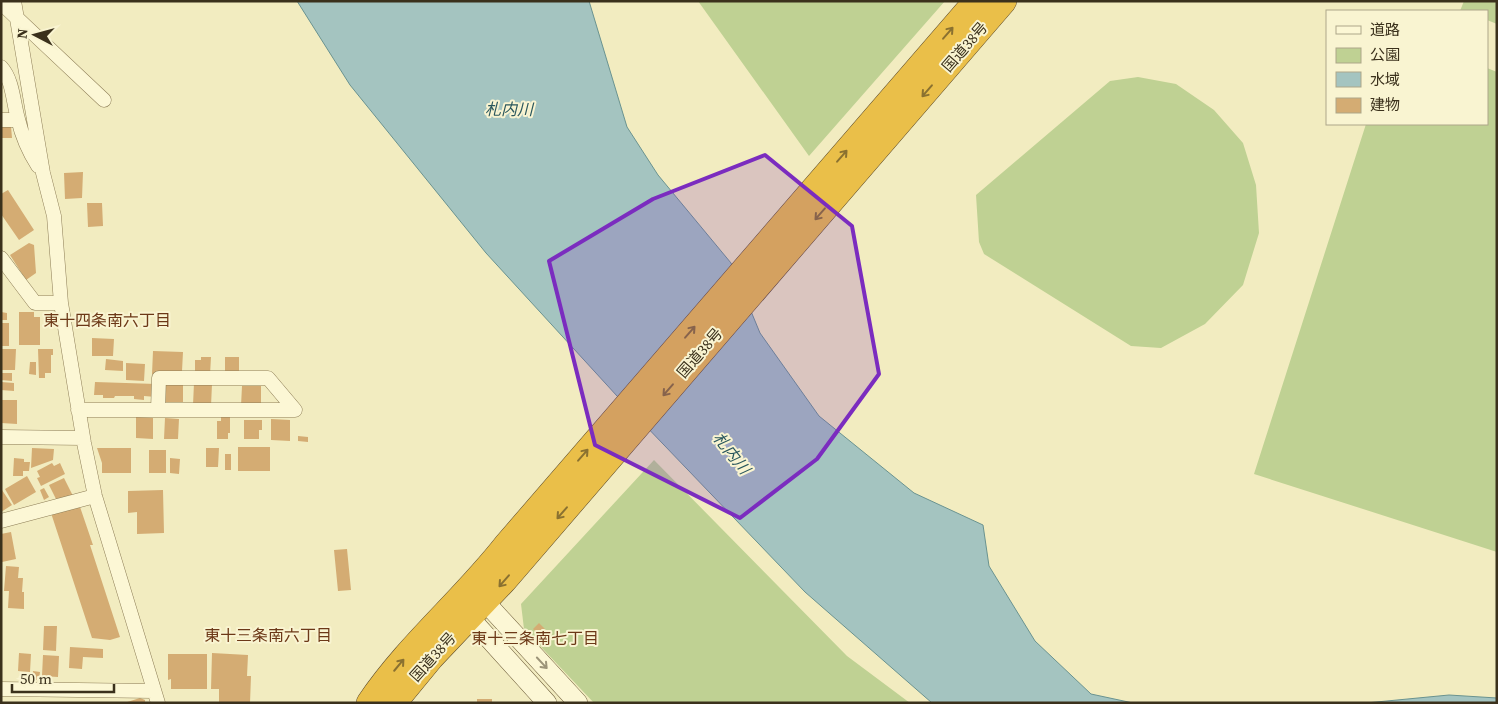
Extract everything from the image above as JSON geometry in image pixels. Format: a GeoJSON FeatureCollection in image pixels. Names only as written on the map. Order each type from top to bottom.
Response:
{"type":"FeatureCollection","features":[{"type":"Feature","properties":{"kind":"highway","name":"国道38号"},"geometry":{"type":"LineString","coordinates":[[514,552],[976,1]]}},
{"type":"Feature","properties":{"kind":"highway","name":"国道38号"},"geometry":{"type":"LineString","coordinates":[[394,703],[431,658],[470,602],[1004,1]]}},
{"type":"Feature","properties":{"kind":"highway","name":"国道38号"},"geometry":{"type":"LineString","coordinates":[[369,703],[416,645],[470,602]]}},
{"type":"Feature","properties":{"kind":"street"},"geometry":{"type":"LineString","coordinates":[[1,689],[156,697],[95,496],[83,438],[61,303],[54,216],[43,173],[14,1]]}},
{"type":"Feature","properties":{"kind":"street"},"geometry":{"type":"LineString","coordinates":[[1,4],[104,100]]}},
{"type":"Feature","properties":{"kind":"street"},"geometry":{"type":"LineString","coordinates":[[1,67],[7,74],[18,120],[30,153],[43,173]]}},
{"type":"Feature","properties":{"kind":"street"},"geometry":{"type":"LineString","coordinates":[[1,120],[18,120]]}},
{"type":"Feature","properties":{"kind":"street"},"geometry":{"type":"LineString","coordinates":[[1,258],[35,303],[61,303]]}},
{"type":"Feature","properties":{"kind":"street"},"geometry":{"type":"LineString","coordinates":[[78,410],[158,410],[294,410],[268,378],[159,378],[158,410]]}},
{"type":"Feature","properties":{"kind":"street"},"geometry":{"type":"LineString","coordinates":[[1,438],[83,438]]}},
{"type":"Feature","properties":{"kind":"street"},"geometry":{"type":"LineString","coordinates":[[1,521],[95,496]]}},
{"type":"Feature","properties":{"kind":"street"},"geometry":{"type":"LineString","coordinates":[[470,602],[547,703]]}},
{"type":"Feature","properties":{"kind":"street"},"geometry":{"type":"LineString","coordinates":[[470,602],[578,703]]}},
{"type":"Feature","properties":{"kind":"highlighted area"},"geometry":{"type":"Polygon","coordinates":[[[765,155],[852,226],[879,374],[817,459],[740,518],[595,445],[549,261],[653,199],[765,155]]]}},
{"type":"Feature","properties":{"kind":"green space"},"geometry":{"type":"Polygon","coordinates":[[[698,1],[945,1],[809,156],[698,1]]]}},
{"type":"Feature","properties":{"kind":"green space"},"geometry":{"type":"Polygon","coordinates":[[[1464,1],[1497,1],[1497,24],[1488,20],[1488,10],[1460,10],[1464,1]]]}},
{"type":"Feature","properties":{"kind":"green space"},"geometry":{"type":"Polygon","coordinates":[[[1488,68],[1497,72],[1497,552],[1254,474],[1366,125],[1488,125],[1488,68]]]}},
{"type":"Feature","properties":{"kind":"green space"},"geometry":{"type":"Polygon","coordinates":[[[1138,77],[1176,84],[1214,110],[1243,143],[1256,185],[1259,233],[1243,285],[1205,324],[1161,348],[1131,346],[984,254],[979,242],[976,195],[1110,81],[1138,77]]]}},
{"type":"Feature","properties":{"kind":"green space"},"geometry":{"type":"Polygon","coordinates":[[[654,460],[847,656],[910,703],[594,703],[524,629],[521,604],[654,460]]]}},
{"type":"Feature","properties":{"kind":"water","name":"札内川"},"geometry":{"type":"Polygon","coordinates":[[[297,1],[589,1],[627,127],[658,175],[731,263],[760,333],[819,416],[914,493],[983,525],[989,566],[1035,641],[1091,694],[1133,703],[932,703],[805,592],[617,396],[486,253],[350,85],[297,1]]]}},
{"type":"Feature","properties":{"kind":"water"},"geometry":{"type":"Polygon","coordinates":[[[1449,695],[1497,698],[1497,703],[1366,703],[1449,695]]]}},
{"type":"Feature","properties":{"kind":"building"},"geometry":{"type":"Polygon","coordinates":[[[11,126],[12,138],[1,138],[1,127],[11,126]]]}},
{"type":"Feature","properties":{"kind":"building"},"geometry":{"type":"Polygon","coordinates":[[[83,172],[82,198],[65,199],[64,173],[83,172]]]}},
{"type":"Feature","properties":{"kind":"building"},"geometry":{"type":"Polygon","coordinates":[[[8,190],[34,230],[19,240],[1,214],[1,194],[8,190]]]}},
{"type":"Feature","properties":{"kind":"building"},"geometry":{"type":"Polygon","coordinates":[[[87,203],[102,203],[103,226],[88,227],[87,203]]]}},
{"type":"Feature","properties":{"kind":"building"},"geometry":{"type":"Polygon","coordinates":[[[29,243],[34,245],[36,273],[26,280],[10,255],[29,243]]]}},
{"type":"Feature","properties":{"kind":"building"},"geometry":{"type":"Polygon","coordinates":[[[1,312],[7,313],[7,320],[1,320],[1,312]]]}},
{"type":"Feature","properties":{"kind":"building"},"geometry":{"type":"Polygon","coordinates":[[[19,312],[34,312],[34,317],[40,317],[40,345],[19,345],[19,312]]]}},
{"type":"Feature","properties":{"kind":"building"},"geometry":{"type":"Polygon","coordinates":[[[1,323],[9,323],[9,346],[1,346],[1,323]]]}},
{"type":"Feature","properties":{"kind":"building"},"geometry":{"type":"Polygon","coordinates":[[[92,338],[114,339],[113,356],[92,356],[92,338]]]}},
{"type":"Feature","properties":{"kind":"building"},"geometry":{"type":"Polygon","coordinates":[[[1,349],[16,349],[15,370],[1,370],[1,349]]]}},
{"type":"Feature","properties":{"kind":"building"},"geometry":{"type":"Polygon","coordinates":[[[38,349],[53,349],[51,373],[45,373],[45,378],[39,378],[38,349]]]}},
{"type":"Feature","properties":{"kind":"building"},"geometry":{"type":"Polygon","coordinates":[[[153,351],[183,352],[182,371],[170,371],[170,374],[152,374],[153,351]]]}},
{"type":"Feature","properties":{"kind":"building"},"geometry":{"type":"Polygon","coordinates":[[[201,357],[211,357],[210,375],[195,375],[195,360],[201,360],[201,357]]]}},
{"type":"Feature","properties":{"kind":"building"},"geometry":{"type":"Polygon","coordinates":[[[225,357],[239,357],[239,376],[225,376],[225,357]]]}},
{"type":"Feature","properties":{"kind":"building"},"geometry":{"type":"Polygon","coordinates":[[[106,359],[123,361],[123,371],[105,370],[106,359]]]}},
{"type":"Feature","properties":{"kind":"building"},"geometry":{"type":"Polygon","coordinates":[[[30,362],[36,362],[36,375],[29,374],[30,362]]]}},
{"type":"Feature","properties":{"kind":"building"},"geometry":{"type":"Polygon","coordinates":[[[126,363],[145,364],[144,381],[126,380],[126,363]]]}},
{"type":"Feature","properties":{"kind":"building"},"geometry":{"type":"Polygon","coordinates":[[[1,373],[12,373],[12,381],[1,380],[1,373]]]}},
{"type":"Feature","properties":{"kind":"building"},"geometry":{"type":"Polygon","coordinates":[[[1,382],[14,383],[14,391],[1,390],[1,382]]]}},
{"type":"Feature","properties":{"kind":"building"},"geometry":{"type":"Polygon","coordinates":[[[95,382],[156,384],[156,397],[144,396],[144,400],[134,399],[134,396],[103,398],[103,395],[94,395],[95,382]]]}},
{"type":"Feature","properties":{"kind":"building"},"geometry":{"type":"Polygon","coordinates":[[[165,383],[183,383],[183,402],[165,402],[165,383]]]}},
{"type":"Feature","properties":{"kind":"building"},"geometry":{"type":"Polygon","coordinates":[[[194,383],[212,384],[211,406],[193,405],[194,383]]]}},
{"type":"Feature","properties":{"kind":"building"},"geometry":{"type":"Polygon","coordinates":[[[242,386],[261,386],[261,406],[241,406],[242,386]]]}},
{"type":"Feature","properties":{"kind":"building"},"geometry":{"type":"Polygon","coordinates":[[[1,400],[17,400],[17,424],[1,423],[1,400]]]}},
{"type":"Feature","properties":{"kind":"building"},"geometry":{"type":"Polygon","coordinates":[[[136,417],[153,418],[153,439],[136,438],[136,417]]]}},
{"type":"Feature","properties":{"kind":"building"},"geometry":{"type":"Polygon","coordinates":[[[221,417],[230,417],[228,439],[217,439],[217,421],[221,421],[221,417]]]}},
{"type":"Feature","properties":{"kind":"building"},"geometry":{"type":"Polygon","coordinates":[[[165,418],[179,419],[178,439],[164,439],[165,418]]]}},
{"type":"Feature","properties":{"kind":"building"},"geometry":{"type":"Polygon","coordinates":[[[271,419],[290,420],[290,441],[271,440],[271,419]]]}},
{"type":"Feature","properties":{"kind":"building"},"geometry":{"type":"Polygon","coordinates":[[[244,420],[262,420],[262,430],[259,430],[259,439],[244,439],[244,420]]]}},
{"type":"Feature","properties":{"kind":"building"},"geometry":{"type":"Polygon","coordinates":[[[298,436],[308,437],[308,442],[298,441],[298,436]]]}},
{"type":"Feature","properties":{"kind":"building"},"geometry":{"type":"Polygon","coordinates":[[[238,447],[270,447],[270,471],[238,471],[238,447]]]}},
{"type":"Feature","properties":{"kind":"building"},"geometry":{"type":"Polygon","coordinates":[[[32,448],[54,449],[53,460],[31,468],[32,448]]]}},
{"type":"Feature","properties":{"kind":"building"},"geometry":{"type":"Polygon","coordinates":[[[97,448],[131,448],[131,473],[102,473],[102,463],[97,448]]]}},
{"type":"Feature","properties":{"kind":"building"},"geometry":{"type":"Polygon","coordinates":[[[206,448],[219,448],[218,467],[206,467],[206,448]]]}},
{"type":"Feature","properties":{"kind":"building"},"geometry":{"type":"Polygon","coordinates":[[[149,450],[166,450],[166,473],[149,473],[149,450]]]}},
{"type":"Feature","properties":{"kind":"building"},"geometry":{"type":"Polygon","coordinates":[[[225,454],[231,454],[231,470],[225,470],[225,454]]]}},
{"type":"Feature","properties":{"kind":"building"},"geometry":{"type":"Polygon","coordinates":[[[14,458],[30,462],[29,471],[23,471],[23,476],[13,476],[14,458]]]}},
{"type":"Feature","properties":{"kind":"building"},"geometry":{"type":"Polygon","coordinates":[[[170,458],[180,459],[179,474],[170,473],[170,458]]]}},
{"type":"Feature","properties":{"kind":"building"},"geometry":{"type":"Polygon","coordinates":[[[52,463],[54,466],[60,463],[65,474],[41,486],[37,478],[40,477],[37,471],[52,463]]]}},
{"type":"Feature","properties":{"kind":"building"},"geometry":{"type":"Polygon","coordinates":[[[27,476],[36,492],[14,505],[5,489],[27,476]]]}},
{"type":"Feature","properties":{"kind":"building"},"geometry":{"type":"Polygon","coordinates":[[[64,478],[73,496],[58,503],[49,485],[64,478]]]}},
{"type":"Feature","properties":{"kind":"building"},"geometry":{"type":"Polygon","coordinates":[[[44,488],[49,497],[44,500],[40,490],[44,488]]]}},
{"type":"Feature","properties":{"kind":"building"},"geometry":{"type":"Polygon","coordinates":[[[163,490],[164,533],[137,534],[137,512],[128,513],[128,491],[163,490]]]}},
{"type":"Feature","properties":{"kind":"building"},"geometry":{"type":"Polygon","coordinates":[[[1,491],[12,505],[1,512],[1,491]]]}},
{"type":"Feature","properties":{"kind":"building"},"geometry":{"type":"Polygon","coordinates":[[[79,504],[93,545],[90,545],[120,637],[110,640],[92,638],[51,513],[79,504]]]}},
{"type":"Feature","properties":{"kind":"building"},"geometry":{"type":"Polygon","coordinates":[[[11,532],[16,559],[2,562],[1,534],[11,532]]]}},
{"type":"Feature","properties":{"kind":"building"},"geometry":{"type":"Polygon","coordinates":[[[347,549],[351,590],[338,591],[334,550],[347,549]]]}},
{"type":"Feature","properties":{"kind":"building"},"geometry":{"type":"Polygon","coordinates":[[[6,566],[19,567],[18,578],[23,578],[24,609],[8,608],[9,591],[4,591],[6,566]]]}},
{"type":"Feature","properties":{"kind":"building"},"geometry":{"type":"Polygon","coordinates":[[[539,623],[545,629],[539,635],[533,629],[539,623]]]}},
{"type":"Feature","properties":{"kind":"building"},"geometry":{"type":"Polygon","coordinates":[[[44,626],[57,626],[56,651],[43,650],[44,626]]]}},
{"type":"Feature","properties":{"kind":"building"},"geometry":{"type":"Polygon","coordinates":[[[70,647],[103,649],[103,658],[83,657],[82,669],[69,668],[70,647]]]}},
{"type":"Feature","properties":{"kind":"building"},"geometry":{"type":"Polygon","coordinates":[[[19,653],[31,654],[30,672],[18,671],[19,653]]]}},
{"type":"Feature","properties":{"kind":"building"},"geometry":{"type":"Polygon","coordinates":[[[212,653],[248,655],[247,676],[251,676],[250,703],[219,703],[219,689],[211,689],[212,653]]]}},
{"type":"Feature","properties":{"kind":"building"},"geometry":{"type":"Polygon","coordinates":[[[168,654],[207,654],[207,689],[171,689],[171,679],[168,680],[168,654]]]}},
{"type":"Feature","properties":{"kind":"building"},"geometry":{"type":"Polygon","coordinates":[[[43,655],[59,656],[58,677],[42,676],[43,655]]]}},
{"type":"Feature","properties":{"kind":"building"},"geometry":{"type":"Polygon","coordinates":[[[33,671],[40,672],[39,680],[32,680],[33,671]]]}},
{"type":"Feature","properties":{"kind":"building"},"geometry":{"type":"Polygon","coordinates":[[[140,698],[145,700],[145,703],[124,703],[140,698]]]}},
{"type":"Feature","properties":{"kind":"building"},"geometry":{"type":"Polygon","coordinates":[[[477,699],[492,699],[492,703],[477,703],[477,699]]]}},
{"type":"Feature","properties":{"kind":"district","name":"東十四条南六丁目"},"geometry":{"type":"Point","coordinates":[107,320]}},
{"type":"Feature","properties":{"kind":"district","name":"東十三条南六丁目"},"geometry":{"type":"Point","coordinates":[268,635]}},
{"type":"Feature","properties":{"kind":"district","name":"東十三条南七丁目"},"geometry":{"type":"Point","coordinates":[535,638]}}]}
